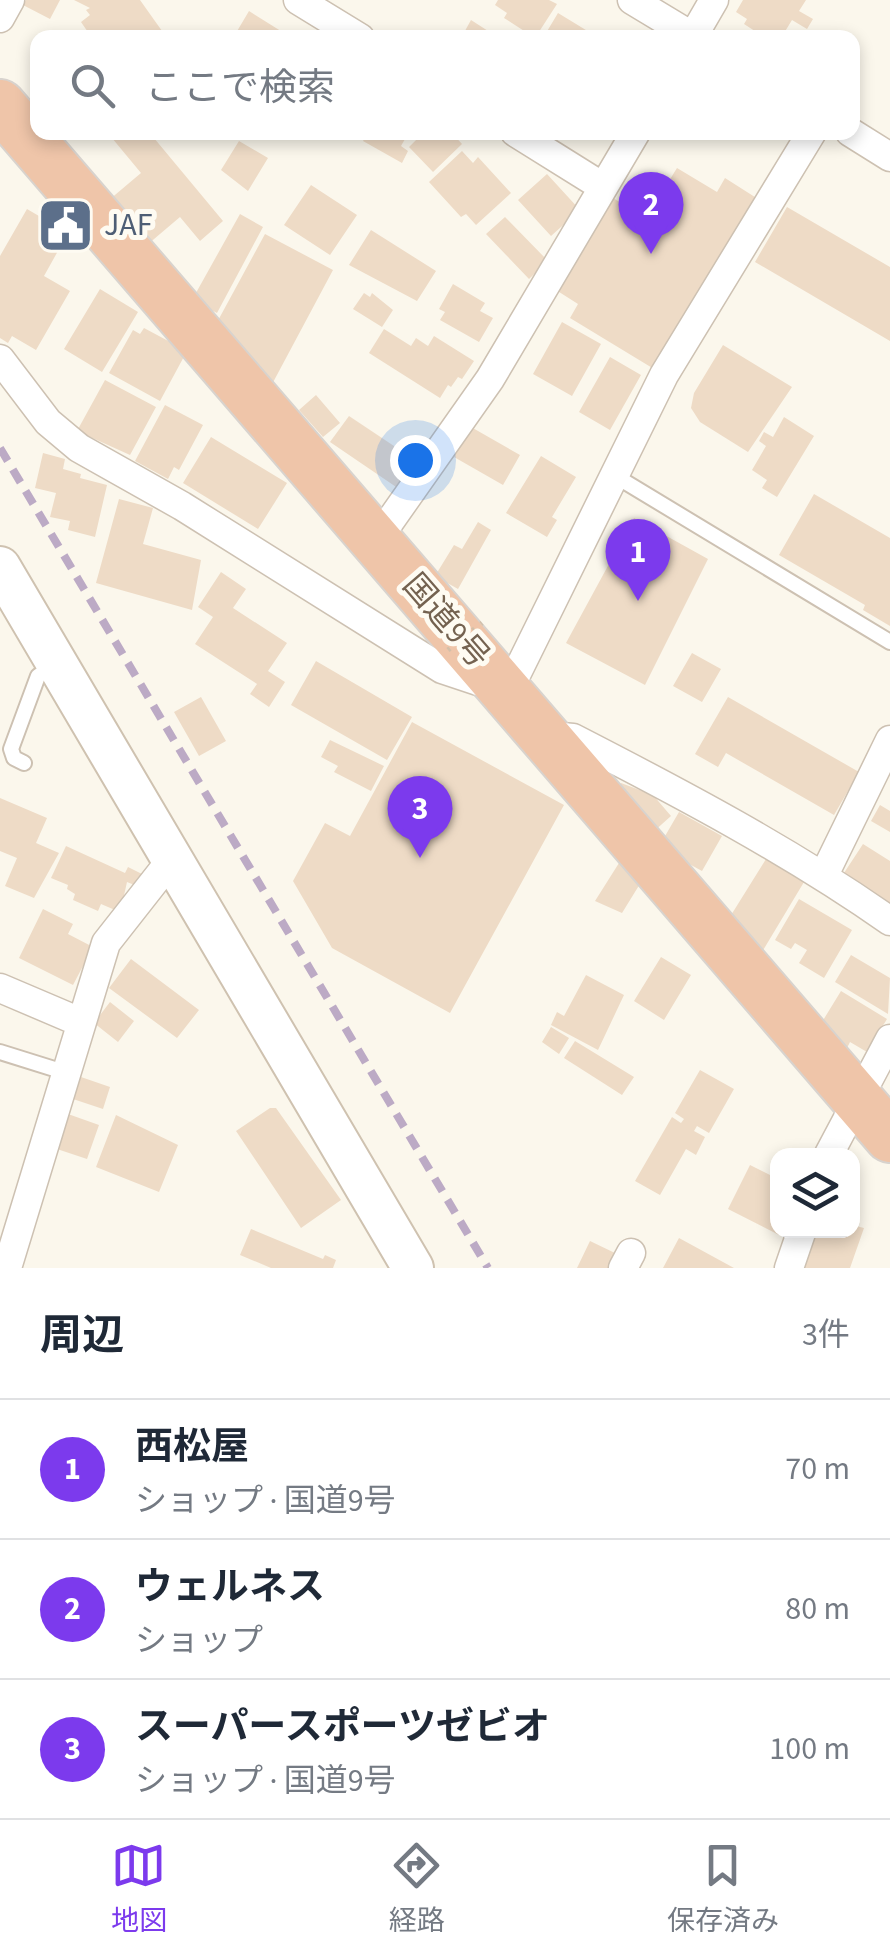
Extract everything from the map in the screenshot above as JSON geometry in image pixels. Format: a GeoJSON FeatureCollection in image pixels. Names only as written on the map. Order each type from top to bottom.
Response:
{"type":"FeatureCollection","features":[{"type":"Feature","properties":{"kind":"highway","name":"国道9号"},"geometry":{"type":"LineString","coordinates":[[5,125],[549,736],[890,1137]]}},
{"type":"Feature","properties":{"kind":"street"},"geometry":{"type":"LineString","coordinates":[[0,18],[10,0]]}},
{"type":"Feature","properties":{"kind":"street"},"geometry":{"type":"LineString","coordinates":[[298,0],[347,30]]}},
{"type":"Feature","properties":{"kind":"street"},"geometry":{"type":"LineString","coordinates":[[632,0],[681,30]]}},
{"type":"Feature","properties":{"kind":"street"},"geometry":{"type":"LineString","coordinates":[[697,30],[714,0]]}},
{"type":"Feature","properties":{"kind":"street"},"geometry":{"type":"LineString","coordinates":[[860,138],[890,157]]}},
{"type":"Feature","properties":{"kind":"street"},"geometry":{"type":"LineString","coordinates":[[528,140],[604,187]]}},
{"type":"Feature","properties":{"kind":"street"},"geometry":{"type":"LineString","coordinates":[[376,541],[490,379],[631,140]]}},
{"type":"Feature","properties":{"kind":"street"},"geometry":{"type":"LineString","coordinates":[[0,359],[48,422],[80,448],[182,506],[442,669],[508,691],[617,477],[664,375],[807,140]]}},
{"type":"Feature","properties":{"kind":"street"},"geometry":{"type":"LineString","coordinates":[[0,567],[412,1268]]}},
{"type":"Feature","properties":{"kind":"street"},"geometry":{"type":"LineString","coordinates":[[549,736],[573,738],[618,761],[824,875],[890,922]]}},
{"type":"Feature","properties":{"kind":"street"},"geometry":{"type":"LineString","coordinates":[[824,875],[890,740]]}},
{"type":"Feature","properties":{"kind":"street"},"geometry":{"type":"LineString","coordinates":[[6,1268],[106,943],[172,860]]}},
{"type":"Feature","properties":{"kind":"street"},"geometry":{"type":"LineString","coordinates":[[0,988],[80,1022]]}},
{"type":"Feature","properties":{"kind":"street"},"geometry":{"type":"LineString","coordinates":[[832,1148],[890,1039]]}},
{"type":"Feature","properties":{"kind":"street"},"geometry":{"type":"LineString","coordinates":[[789,1268],[799,1238]]}},
{"type":"Feature","properties":{"kind":"lane"},"geometry":{"type":"LineString","coordinates":[[617,477],[890,642]]}},
{"type":"Feature","properties":{"kind":"lane"},"geometry":{"type":"LineString","coordinates":[[24,763],[11,754],[16,736],[38,676],[58,662]]}},
{"type":"Feature","properties":{"kind":"lane"},"geometry":{"type":"LineString","coordinates":[[0,727],[16,736]]}},
{"type":"Feature","properties":{"kind":"lane"},"geometry":{"type":"LineString","coordinates":[[0,1052],[64,1072]]}},
{"type":"Feature","properties":{"kind":"path"},"geometry":{"type":"LineString","coordinates":[[448,650],[482,623]]}},
{"type":"Feature","properties":{"kind":"building"},"geometry":{"type":"Polygon","coordinates":[[[26,0],[60,0],[50,19],[23,5],[26,0]]]}},
{"type":"Feature","properties":{"kind":"building"},"geometry":{"type":"Polygon","coordinates":[[[74,0],[140,0],[161,30],[86,30],[81,22],[90,15],[86,10],[90,8],[74,0]]]}},
{"type":"Feature","properties":{"kind":"building"},"geometry":{"type":"Polygon","coordinates":[[[498,0],[549,0],[557,4],[540,30],[523,30],[504,18],[507,13],[495,5],[498,0]]]}},
{"type":"Feature","properties":{"kind":"building"},"geometry":{"type":"Polygon","coordinates":[[[743,0],[806,0],[799,11],[813,19],[807,29],[792,20],[786,30],[753,30],[744,24],[747,19],[736,12],[743,0]]]}},
{"type":"Feature","properties":{"kind":"building"},"geometry":{"type":"Polygon","coordinates":[[[249,11],[279,30],[238,30],[249,11]]]}},
{"type":"Feature","properties":{"kind":"building"},"geometry":{"type":"Polygon","coordinates":[[[558,13],[586,30],[548,30],[558,13]]]}},
{"type":"Feature","properties":{"kind":"building"},"geometry":{"type":"Polygon","coordinates":[[[471,20],[487,30],[465,30],[471,20]]]}},
{"type":"Feature","properties":{"kind":"building"},"geometry":{"type":"Polygon","coordinates":[[[114,140],[156,140],[223,221],[200,241],[180,217],[147,245],[109,200],[141,173],[114,140]]]}},
{"type":"Feature","properties":{"kind":"building"},"geometry":{"type":"Polygon","coordinates":[[[404,140],[401,146],[408,151],[402,163],[363,141],[404,140]]]}},
{"type":"Feature","properties":{"kind":"building"},"geometry":{"type":"Polygon","coordinates":[[[416,140],[458,140],[462,144],[433,172],[409,147],[416,140]]]}},
{"type":"Feature","properties":{"kind":"building"},"geometry":{"type":"Polygon","coordinates":[[[239,141],[268,158],[248,191],[221,170],[239,141]]]}},
{"type":"Feature","properties":{"kind":"building"},"geometry":{"type":"Polygon","coordinates":[[[462,151],[473,163],[478,157],[511,193],[476,225],[466,214],[461,217],[429,182],[462,151]]]}},
{"type":"Feature","properties":{"kind":"building"},"geometry":{"type":"Polygon","coordinates":[[[677,168],[717,192],[725,178],[758,199],[654,369],[570,318],[578,304],[556,290],[613,198],[646,218],[677,168]]]}},
{"type":"Feature","properties":{"kind":"building"},"geometry":{"type":"Polygon","coordinates":[[[547,174],[580,210],[551,236],[518,200],[547,174]]]}},
{"type":"Feature","properties":{"kind":"building"},"geometry":{"type":"Polygon","coordinates":[[[311,185],[357,215],[330,255],[284,225],[311,185]]]}},
{"type":"Feature","properties":{"kind":"building"},"geometry":{"type":"Polygon","coordinates":[[[787,207],[890,267],[890,341],[755,262],[787,207]]]}},
{"type":"Feature","properties":{"kind":"building"},"geometry":{"type":"Polygon","coordinates":[[[27,209],[68,233],[44,276],[70,291],[36,350],[12,336],[8,343],[0,338],[0,256],[27,209]]]}},
{"type":"Feature","properties":{"kind":"building"},"geometry":{"type":"Polygon","coordinates":[[[240,214],[263,227],[217,313],[192,300],[240,214]]]}},
{"type":"Feature","properties":{"kind":"building"},"geometry":{"type":"Polygon","coordinates":[[[505,217],[548,261],[529,279],[486,234],[505,217]]]}},
{"type":"Feature","properties":{"kind":"building"},"geometry":{"type":"Polygon","coordinates":[[[371,230],[436,271],[417,301],[349,265],[371,230]]]}},
{"type":"Feature","properties":{"kind":"building"},"geometry":{"type":"Polygon","coordinates":[[[265,234],[333,270],[270,388],[215,326],[265,234]]]}},
{"type":"Feature","properties":{"kind":"building"},"geometry":{"type":"Polygon","coordinates":[[[453,284],[485,303],[480,311],[493,318],[479,342],[440,320],[445,312],[439,309],[453,284]]]}},
{"type":"Feature","properties":{"kind":"building"},"geometry":{"type":"Polygon","coordinates":[[[100,289],[138,312],[102,372],[64,349],[100,289]]]}},
{"type":"Feature","properties":{"kind":"building"},"geometry":{"type":"Polygon","coordinates":[[[364,293],[370,297],[372,293],[393,310],[382,327],[353,309],[364,293]]]}},
{"type":"Feature","properties":{"kind":"building"},"geometry":{"type":"Polygon","coordinates":[[[562,322],[601,344],[572,396],[533,374],[562,322]]]}},
{"type":"Feature","properties":{"kind":"building"},"geometry":{"type":"Polygon","coordinates":[[[144,328],[187,351],[160,401],[109,373],[133,330],[140,334],[144,328]]]}},
{"type":"Feature","properties":{"kind":"building"},"geometry":{"type":"Polygon","coordinates":[[[384,329],[411,346],[416,338],[428,346],[434,336],[474,361],[462,379],[458,377],[451,387],[448,385],[440,398],[369,353],[384,329]]]}},
{"type":"Feature","properties":{"kind":"building"},"geometry":{"type":"Polygon","coordinates":[[[723,345],[792,387],[748,452],[700,422],[691,408],[694,393],[723,345]]]}},
{"type":"Feature","properties":{"kind":"building"},"geometry":{"type":"Polygon","coordinates":[[[610,357],[641,375],[610,430],[579,412],[610,357]]]}},
{"type":"Feature","properties":{"kind":"building"},"geometry":{"type":"Polygon","coordinates":[[[105,380],[156,407],[130,455],[77,431],[105,380]]]}},
{"type":"Feature","properties":{"kind":"building"},"geometry":{"type":"Polygon","coordinates":[[[316,395],[340,423],[323,437],[299,410],[316,395]]]}},
{"type":"Feature","properties":{"kind":"building"},"geometry":{"type":"Polygon","coordinates":[[[165,405],[203,425],[179,470],[174,467],[168,479],[135,461],[165,405]]]}},
{"type":"Feature","properties":{"kind":"building"},"geometry":{"type":"Polygon","coordinates":[[[349,416],[421,464],[402,491],[330,442],[349,416]]]}},
{"type":"Feature","properties":{"kind":"building"},"geometry":{"type":"Polygon","coordinates":[[[784,417],[814,436],[777,497],[762,488],[767,480],[752,470],[766,446],[759,441],[764,432],[773,437],[784,417]]]}},
{"type":"Feature","properties":{"kind":"building"},"geometry":{"type":"Polygon","coordinates":[[[471,427],[520,455],[503,485],[454,457],[471,427]]]}},
{"type":"Feature","properties":{"kind":"building"},"geometry":{"type":"Polygon","coordinates":[[[211,437],[287,483],[258,529],[183,483],[211,437]]]}},
{"type":"Feature","properties":{"kind":"building"},"geometry":{"type":"Polygon","coordinates":[[[43,453],[65,459],[63,469],[81,474],[80,478],[107,485],[95,537],[68,530],[70,521],[50,517],[56,493],[35,488],[43,453]]]}},
{"type":"Feature","properties":{"kind":"building"},"geometry":{"type":"Polygon","coordinates":[[[541,456],[576,477],[552,517],[557,520],[547,537],[506,513],[541,456]]]}},
{"type":"Feature","properties":{"kind":"building"},"geometry":{"type":"Polygon","coordinates":[[[814,494],[890,538],[890,626],[863,610],[865,605],[779,555],[814,494]]]}},
{"type":"Feature","properties":{"kind":"building"},"geometry":{"type":"Polygon","coordinates":[[[119,499],[153,508],[143,544],[201,560],[192,610],[96,583],[119,499]]]}},
{"type":"Feature","properties":{"kind":"building"},"geometry":{"type":"Polygon","coordinates":[[[634,518],[708,559],[645,685],[566,643],[634,518]]]}},
{"type":"Feature","properties":{"kind":"building"},"geometry":{"type":"Polygon","coordinates":[[[478,522],[491,530],[458,589],[435,576],[454,545],[462,549],[478,522]]]}},
{"type":"Feature","properties":{"kind":"building"},"geometry":{"type":"Polygon","coordinates":[[[221,572],[246,589],[233,608],[287,643],[268,671],[285,682],[269,707],[250,694],[257,684],[195,644],[213,617],[198,607],[221,572]]]}},
{"type":"Feature","properties":{"kind":"building"},"geometry":{"type":"Polygon","coordinates":[[[692,653],[721,669],[702,702],[673,686],[692,653]]]}},
{"type":"Feature","properties":{"kind":"building"},"geometry":{"type":"Polygon","coordinates":[[[316,661],[412,717],[387,760],[291,705],[316,661]]]}},
{"type":"Feature","properties":{"kind":"building"},"geometry":{"type":"Polygon","coordinates":[[[201,697],[226,741],[199,756],[174,712],[201,697]]]}},
{"type":"Feature","properties":{"kind":"building"},"geometry":{"type":"Polygon","coordinates":[[[728,697],[859,772],[834,815],[726,753],[718,767],[695,754],[728,697]]]}},
{"type":"Feature","properties":{"kind":"building"},"geometry":{"type":"Polygon","coordinates":[[[412,722],[564,805],[450,1013],[332,948],[293,881],[325,823],[350,836],[412,722]]]}},
{"type":"Feature","properties":{"kind":"building"},"geometry":{"type":"Polygon","coordinates":[[[330,740],[384,766],[371,791],[334,772],[338,766],[321,757],[330,740]]]}},
{"type":"Feature","properties":{"kind":"building"},"geometry":{"type":"Polygon","coordinates":[[[621,783],[653,795],[671,816],[652,833],[614,790],[621,783]]]}},
{"type":"Feature","properties":{"kind":"building"},"geometry":{"type":"Polygon","coordinates":[[[0,798],[47,818],[36,843],[59,853],[34,898],[5,886],[17,858],[0,851],[0,798]]]}},
{"type":"Feature","properties":{"kind":"building"},"geometry":{"type":"Polygon","coordinates":[[[880,805],[890,811],[890,832],[871,821],[880,805]]]}},
{"type":"Feature","properties":{"kind":"building"},"geometry":{"type":"Polygon","coordinates":[[[679,812],[722,836],[702,871],[669,853],[661,843],[679,812]]]}},
{"type":"Feature","properties":{"kind":"building"},"geometry":{"type":"Polygon","coordinates":[[[863,844],[890,861],[890,903],[844,873],[863,844]]]}},
{"type":"Feature","properties":{"kind":"building"},"geometry":{"type":"Polygon","coordinates":[[[66,846],[125,873],[128,867],[142,874],[137,886],[127,882],[123,900],[115,910],[101,904],[98,911],[73,900],[75,894],[67,889],[68,885],[51,878],[66,846]]]}},
{"type":"Feature","properties":{"kind":"building"},"geometry":{"type":"Polygon","coordinates":[[[766,859],[804,882],[759,957],[728,920],[766,859]]]}},
{"type":"Feature","properties":{"kind":"building"},"geometry":{"type":"Polygon","coordinates":[[[619,863],[643,879],[622,913],[595,901],[619,863]]]}},
{"type":"Feature","properties":{"kind":"building"},"geometry":{"type":"Polygon","coordinates":[[[799,899],[852,930],[824,978],[799,963],[807,950],[795,943],[791,949],[775,940],[799,899]]]}},
{"type":"Feature","properties":{"kind":"building"},"geometry":{"type":"Polygon","coordinates":[[[43,909],[73,924],[68,934],[93,947],[73,985],[19,958],[43,909]]]}},
{"type":"Feature","properties":{"kind":"building"},"geometry":{"type":"Polygon","coordinates":[[[851,955],[890,978],[888,1014],[835,982],[851,955]]]}},
{"type":"Feature","properties":{"kind":"building"},"geometry":{"type":"Polygon","coordinates":[[[661,957],[691,975],[664,1020],[634,1001],[661,957]]]}},
{"type":"Feature","properties":{"kind":"building"},"geometry":{"type":"Polygon","coordinates":[[[131,959],[199,1010],[177,1038],[109,988],[131,959]]]}},
{"type":"Feature","properties":{"kind":"building"},"geometry":{"type":"Polygon","coordinates":[[[586,975],[624,995],[598,1050],[551,1025],[557,1012],[564,1016],[586,975]]]}},
{"type":"Feature","properties":{"kind":"building"},"geometry":{"type":"Polygon","coordinates":[[[841,991],[887,1019],[867,1052],[850,1042],[847,1048],[825,1035],[830,1028],[822,1022],[841,991]]]}},
{"type":"Feature","properties":{"kind":"building"},"geometry":{"type":"Polygon","coordinates":[[[110,1002],[134,1021],[118,1042],[94,1023],[110,1002]]]}},
{"type":"Feature","properties":{"kind":"building"},"geometry":{"type":"Polygon","coordinates":[[[551,1027],[569,1038],[559,1054],[542,1042],[551,1027]]]}},
{"type":"Feature","properties":{"kind":"building"},"geometry":{"type":"Polygon","coordinates":[[[575,1041],[634,1077],[622,1095],[564,1058],[575,1041]]]}},
{"type":"Feature","properties":{"kind":"building"},"geometry":{"type":"Polygon","coordinates":[[[700,1070],[734,1089],[709,1133],[697,1126],[694,1131],[705,1137],[696,1155],[686,1149],[660,1195],[635,1181],[672,1117],[681,1123],[684,1119],[675,1113],[700,1070]]]}},
{"type":"Feature","properties":{"kind":"building"},"geometry":{"type":"Polygon","coordinates":[[[81,1077],[110,1087],[103,1109],[73,1099],[81,1077]]]}},
{"type":"Feature","properties":{"kind":"building"},"geometry":{"type":"Polygon","coordinates":[[[276,1108],[341,1200],[301,1228],[236,1131],[276,1108]]]}},
{"type":"Feature","properties":{"kind":"building"},"geometry":{"type":"Polygon","coordinates":[[[68,1114],[99,1125],[87,1159],[57,1149],[68,1114]]]}},
{"type":"Feature","properties":{"kind":"building"},"geometry":{"type":"Polygon","coordinates":[[[116,1115],[178,1145],[159,1192],[96,1167],[116,1115]]]}},
{"type":"Feature","properties":{"kind":"building"},"geometry":{"type":"Polygon","coordinates":[[[750,1165],[770,1175],[770,1230],[728,1209],[750,1165]]]}},
{"type":"Feature","properties":{"kind":"building"},"geometry":{"type":"Polygon","coordinates":[[[860,1227],[864,1228],[850,1268],[796,1268],[806,1238],[860,1238],[860,1227]]]}},
{"type":"Feature","properties":{"kind":"building"},"geometry":{"type":"Polygon","coordinates":[[[251,1229],[323,1259],[325,1255],[336,1260],[333,1268],[271,1268],[240,1255],[251,1229]]]}},
{"type":"Feature","properties":{"kind":"building"},"geometry":{"type":"Polygon","coordinates":[[[679,1238],[734,1268],[663,1268],[679,1238]]]}},
{"type":"Feature","properties":{"kind":"building"},"geometry":{"type":"Polygon","coordinates":[[[590,1241],[617,1254],[610,1268],[577,1268],[590,1241]]]}},
{"type":"Feature","properties":{"kind":"railway"},"geometry":{"type":"LineString","coordinates":[[0,448],[488,1268]]}},
{"type":"Feature","properties":{"kind":"place","name":"JAF"},"geometry":{"type":"Point","coordinates":[65,225]}},
{"type":"Feature","properties":{"kind":"place","name":"ウェルネス"},"geometry":{"type":"Point","coordinates":[651,254]}},
{"type":"Feature","properties":{"kind":"place","name":"西松屋"},"geometry":{"type":"Point","coordinates":[638,601]}},
{"type":"Feature","properties":{"kind":"place","name":"スーパースポーツゼビオ"},"geometry":{"type":"Point","coordinates":[420,858]}}]}
